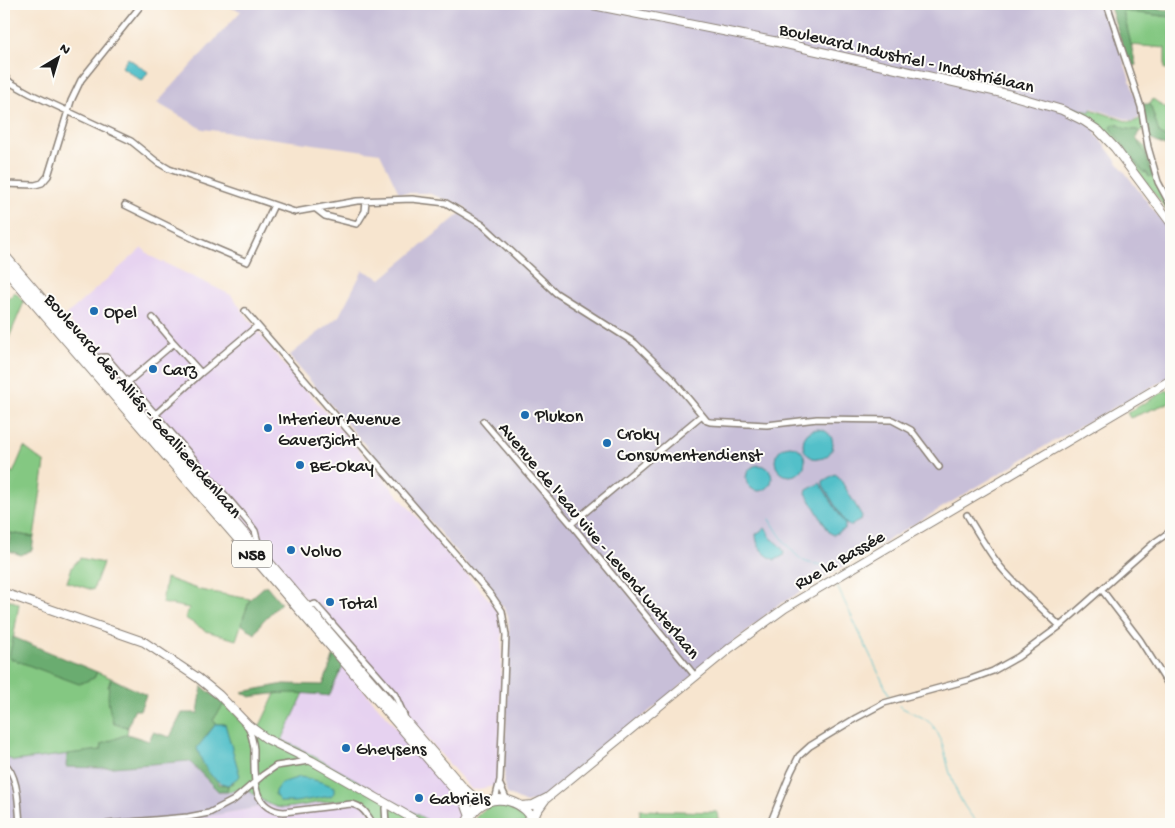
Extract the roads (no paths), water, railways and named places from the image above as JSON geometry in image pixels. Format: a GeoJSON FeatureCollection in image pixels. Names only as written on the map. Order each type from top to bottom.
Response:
{"type":"FeatureCollection","features":[{"type":"Feature","properties":{"kind":"highway","name":"Boulevard des Alliés - Geallieerdenlaan"},"geometry":{"type":"LineString","coordinates":[[4,255],[466,792],[484,803]]}},
{"type":"Feature","properties":{"kind":"highway","name":"Boulevard des Alliés - Geallieerdenlaan"},"geometry":{"type":"LineString","coordinates":[[4,268],[457,792],[466,804],[470,816]]}},
{"type":"Feature","properties":{"kind":"highway"},"geometry":{"type":"LineString","coordinates":[[466,824],[477,808],[484,803],[495,800],[507,800],[521,806],[534,822]]}},
{"type":"Feature","properties":{"kind":"main road","name":"Boulevard Industriel - Industriélaan"},"geometry":{"type":"LineString","coordinates":[[592,4],[773,41],[1011,95],[1062,110],[1099,131],[1115,148],[1171,223]]}},
{"type":"Feature","properties":{"kind":"main road","name":"Rue la Bassée"},"geometry":{"type":"LineString","coordinates":[[521,806],[533,805],[546,798],[730,648],[785,608],[1171,380]]}},
{"type":"Feature","properties":{"kind":"main road"},"geometry":{"type":"LineString","coordinates":[[4,593],[144,642],[205,684],[248,725],[267,739],[312,760],[422,824]]}},
{"type":"Feature","properties":{"kind":"main road","name":"Rue la Bassée"},"geometry":{"type":"LineString","coordinates":[[534,822],[537,811],[546,798]]}},
{"type":"Feature","properties":{"kind":"street"},"geometry":{"type":"LineString","coordinates":[[4,184],[35,185],[42,183],[48,176],[65,125],[67,112],[80,80],[142,4]]}},
{"type":"Feature","properties":{"kind":"street"},"geometry":{"type":"LineString","coordinates":[[1108,4],[1141,107],[1148,147],[1158,182],[1171,206]]}},
{"type":"Feature","properties":{"kind":"street"},"geometry":{"type":"LineString","coordinates":[[4,76],[11,83],[67,112],[132,142],[169,169],[295,212],[366,200],[412,199],[441,201],[473,217],[504,242],[556,293],[635,343],[673,380],[710,422],[767,425],[817,419],[892,420],[911,430],[939,467]]}},
{"type":"Feature","properties":{"kind":"street"},"geometry":{"type":"LineString","coordinates":[[316,209],[325,216],[357,224],[365,209],[366,200]]}},
{"type":"Feature","properties":{"kind":"street"},"geometry":{"type":"LineString","coordinates":[[132,208],[135,201]]}},
{"type":"Feature","properties":{"kind":"street"},"geometry":{"type":"LineString","coordinates":[[125,205],[198,241],[247,262],[274,205]]}},
{"type":"Feature","properties":{"kind":"street"},"geometry":{"type":"LineString","coordinates":[[246,311],[491,595],[502,611],[506,635],[500,785],[507,800]]}},
{"type":"Feature","properties":{"kind":"street"},"geometry":{"type":"LineString","coordinates":[[154,318],[201,373]]}},
{"type":"Feature","properties":{"kind":"street"},"geometry":{"type":"LineString","coordinates":[[156,414],[201,373],[258,326]]}},
{"type":"Feature","properties":{"kind":"street"},"geometry":{"type":"LineString","coordinates":[[128,382],[174,343]]}},
{"type":"Feature","properties":{"kind":"street"},"geometry":{"type":"LineString","coordinates":[[92,358],[106,357],[156,414],[249,522],[255,531],[261,553]]}},
{"type":"Feature","properties":{"kind":"street"},"geometry":{"type":"LineString","coordinates":[[571,524],[702,415]]}},
{"type":"Feature","properties":{"kind":"street","name":"Avenue de l'eau vive - Levend waterlaan"},"geometry":{"type":"LineString","coordinates":[[483,421],[571,524],[696,677]]}},
{"type":"Feature","properties":{"kind":"street"},"geometry":{"type":"LineString","coordinates":[[967,516],[1000,566],[1060,626]]}},
{"type":"Feature","properties":{"kind":"street"},"geometry":{"type":"LineString","coordinates":[[770,824],[799,756],[810,746],[884,703],[968,680],[992,671],[1018,657],[1060,626],[1155,542],[1171,532]]}},
{"type":"Feature","properties":{"kind":"street"},"geometry":{"type":"LineString","coordinates":[[1102,590],[1140,640],[1171,689]]}},
{"type":"Feature","properties":{"kind":"street"},"geometry":{"type":"LineString","coordinates":[[248,725],[254,748],[255,789],[267,806],[277,811],[351,804],[358,805],[373,824]]}},
{"type":"Feature","properties":{"kind":"street"},"geometry":{"type":"LineString","coordinates":[[108,824],[188,817],[209,813],[234,800],[276,766],[312,760]]}},
{"type":"Feature","properties":{"kind":"street"},"geometry":{"type":"LineString","coordinates":[[4,762],[13,776],[20,824]]}},
{"type":"Feature","properties":{"kind":"street"},"geometry":{"type":"LineString","coordinates":[[495,800],[500,780]]}},
{"type":"Feature","properties":{"kind":"street"},"geometry":{"type":"LineString","coordinates":[[386,824],[385,808],[388,805]]}},
{"type":"Feature","properties":{"kind":"water"},"geometry":{"type":"Polygon","coordinates":[[[128,58],[148,72],[142,81],[122,67],[128,58]]]}},
{"type":"Feature","properties":{"kind":"water"},"geometry":{"type":"Polygon","coordinates":[[[818,429],[828,434],[833,444],[828,454],[818,459],[808,454],[803,444],[808,434],[818,429]]]}},
{"type":"Feature","properties":{"kind":"water"},"geometry":{"type":"Polygon","coordinates":[[[790,446],[800,451],[805,461],[800,471],[790,476],[780,471],[775,461],[780,451],[790,446]]]}},
{"type":"Feature","properties":{"kind":"water"},"geometry":{"type":"Polygon","coordinates":[[[759,465],[768,469],[772,478],[768,487],[759,491],[750,487],[746,478],[750,469],[759,465]]]}},
{"type":"Feature","properties":{"kind":"water"},"geometry":{"type":"Polygon","coordinates":[[[835,474],[839,477],[862,516],[861,520],[850,526],[846,524],[823,485],[823,481],[835,474]]]}},
{"type":"Feature","properties":{"kind":"water"},"geometry":{"type":"Polygon","coordinates":[[[820,483],[845,524],[845,529],[833,535],[829,532],[806,493],[807,490],[820,483]]]}},
{"type":"Feature","properties":{"kind":"water"},"geometry":{"type":"Polygon","coordinates":[[[765,528],[784,552],[783,556],[775,560],[767,556],[757,543],[756,534],[765,528]]]}},
{"type":"Feature","properties":{"kind":"water"},"geometry":{"type":"Polygon","coordinates":[[[216,724],[225,724],[240,776],[228,785],[216,780],[212,776],[197,748],[216,724]]]}},
{"type":"Feature","properties":{"kind":"water"},"geometry":{"type":"Polygon","coordinates":[[[300,777],[334,787],[334,793],[331,796],[295,802],[281,802],[275,795],[275,791],[281,783],[300,777]]]}},
{"type":"Feature","properties":{"kind":"waterway"},"geometry":{"type":"LineString","coordinates":[[770,519],[796,555],[806,562],[829,569]]}},
{"type":"Feature","properties":{"kind":"waterway"},"geometry":{"type":"LineString","coordinates":[[837,586],[889,695]]}},
{"type":"Feature","properties":{"kind":"waterway"},"geometry":{"type":"LineString","coordinates":[[899,706],[922,717],[933,726],[941,742],[957,793],[964,806],[979,824]]}},
{"type":"Feature","properties":{"kind":"place","name":"Opel"},"geometry":{"type":"Point","coordinates":[94,311]}},
{"type":"Feature","properties":{"kind":"place","name":"Carz"},"geometry":{"type":"Point","coordinates":[153,369]}},
{"type":"Feature","properties":{"kind":"place","name":"Plukon"},"geometry":{"type":"Point","coordinates":[525,415]}},
{"type":"Feature","properties":{"kind":"place","name":"Interieur Avenue Gaverzicht"},"geometry":{"type":"Point","coordinates":[268,428]}},
{"type":"Feature","properties":{"kind":"place","name":"Croky Consumentendienst"},"geometry":{"type":"Point","coordinates":[607,443]}},
{"type":"Feature","properties":{"kind":"place","name":"BE-Okay"},"geometry":{"type":"Point","coordinates":[300,465]}},
{"type":"Feature","properties":{"kind":"place","name":"Volvo"},"geometry":{"type":"Point","coordinates":[291,550]}},
{"type":"Feature","properties":{"kind":"place","name":"Total"},"geometry":{"type":"Point","coordinates":[330,602]}},
{"type":"Feature","properties":{"kind":"place","name":"Gheysens"},"geometry":{"type":"Point","coordinates":[346,748]}},
{"type":"Feature","properties":{"kind":"place","name":"Gabriëls"},"geometry":{"type":"Point","coordinates":[419,798]}}]}
